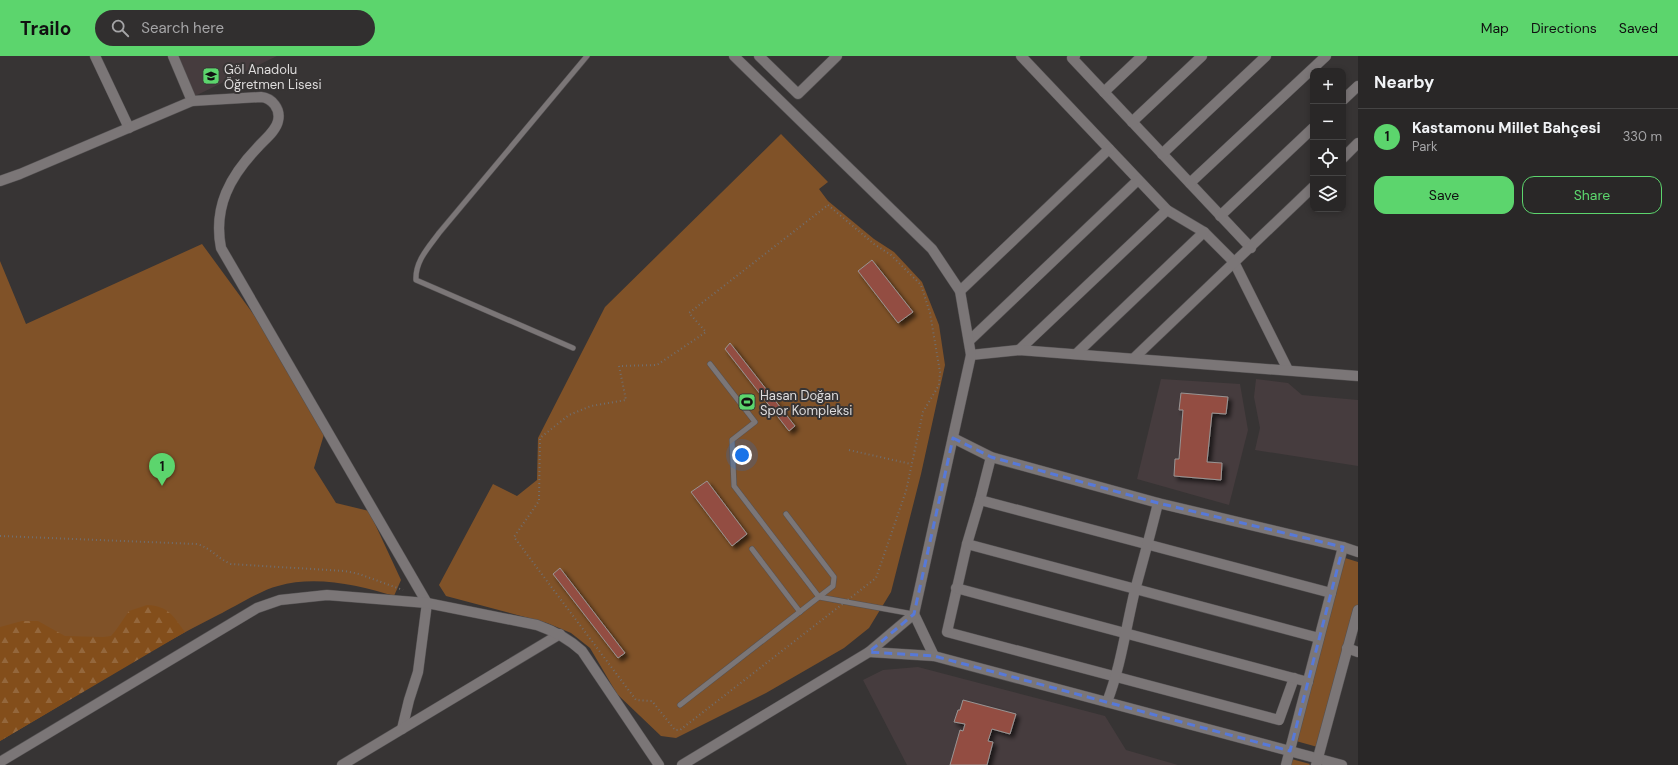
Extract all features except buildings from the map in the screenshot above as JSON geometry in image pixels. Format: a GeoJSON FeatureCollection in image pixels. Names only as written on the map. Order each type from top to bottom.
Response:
{"type":"FeatureCollection","features":[{"type":"Feature","properties":{"kind":"street"},"geometry":{"type":"LineString","coordinates":[[95,56],[129,128]]}},
{"type":"Feature","properties":{"kind":"street"},"geometry":{"type":"LineString","coordinates":[[173,56],[192,101]]}},
{"type":"Feature","properties":{"kind":"street"},"geometry":{"type":"LineString","coordinates":[[751,72],[761,57],[798,94],[837,56]]}},
{"type":"Feature","properties":{"kind":"street"},"geometry":{"type":"LineString","coordinates":[[1022,56],[1167,210],[1204,232],[1234,262],[1288,370]]}},
{"type":"Feature","properties":{"kind":"street"},"geometry":{"type":"LineString","coordinates":[[1075,56],[1072,58],[1251,248]]}},
{"type":"Feature","properties":{"kind":"street"},"geometry":{"type":"LineString","coordinates":[[1104,92],[1142,56]]}},
{"type":"Feature","properties":{"kind":"street"},"geometry":{"type":"LineString","coordinates":[[1132,122],[1202,56]]}},
{"type":"Feature","properties":{"kind":"street"},"geometry":{"type":"LineString","coordinates":[[1162,154],[1266,56]]}},
{"type":"Feature","properties":{"kind":"street"},"geometry":{"type":"LineString","coordinates":[[1190,183],[1326,56]]}},
{"type":"Feature","properties":{"kind":"street"},"geometry":{"type":"LineString","coordinates":[[682,765],[869,652],[914,614],[971,355],[960,291],[932,249],[751,72],[739,58]]}},
{"type":"Feature","properties":{"kind":"street"},"geometry":{"type":"LineString","coordinates":[[1346,97],[1358,86]]}},
{"type":"Feature","properties":{"kind":"street"},"geometry":{"type":"LineString","coordinates":[[0,180],[20,174],[192,101],[261,97],[270,99],[276,106],[279,116],[277,125],[245,160],[227,188],[220,215],[218,234],[221,248],[427,603],[418,672],[402,729]]}},
{"type":"Feature","properties":{"kind":"street"},"geometry":{"type":"LineString","coordinates":[[1220,216],[1310,131]]}},
{"type":"Feature","properties":{"kind":"street"},"geometry":{"type":"LineString","coordinates":[[1346,155],[1358,143]]}},
{"type":"Feature","properties":{"kind":"street"},"geometry":{"type":"LineString","coordinates":[[960,291],[1109,149]]}},
{"type":"Feature","properties":{"kind":"street"},"geometry":{"type":"LineString","coordinates":[[969,341],[1138,180]]}},
{"type":"Feature","properties":{"kind":"street"},"geometry":{"type":"LineString","coordinates":[[1134,358],[1234,262],[1251,248],[1310,190]]}},
{"type":"Feature","properties":{"kind":"street"},"geometry":{"type":"LineString","coordinates":[[1018,350],[1167,210]]}},
{"type":"Feature","properties":{"kind":"street"},"geometry":{"type":"LineString","coordinates":[[1076,354],[1204,232]]}},
{"type":"Feature","properties":{"kind":"street"},"geometry":{"type":"LineString","coordinates":[[971,355],[1018,350],[1358,376]]}},
{"type":"Feature","properties":{"kind":"street"},"geometry":{"type":"LineString","coordinates":[[953,438],[991,457],[1158,503],[1343,547],[1358,552]]}},
{"type":"Feature","properties":{"kind":"street"},"geometry":{"type":"LineString","coordinates":[[991,457],[967,544],[947,632],[1279,720],[1294,678]]}},
{"type":"Feature","properties":{"kind":"street"},"geometry":{"type":"LineString","coordinates":[[980,500],[1331,593]]}},
{"type":"Feature","properties":{"kind":"street"},"geometry":{"type":"LineString","coordinates":[[1107,702],[1116,677],[1135,589],[1149,544],[1158,503]]}},
{"type":"Feature","properties":{"kind":"street"},"geometry":{"type":"LineString","coordinates":[[967,544],[1319,638]]}},
{"type":"Feature","properties":{"kind":"street"},"geometry":{"type":"LineString","coordinates":[[1286,765],[1343,547]]}},
{"type":"Feature","properties":{"kind":"street"},"geometry":{"type":"LineString","coordinates":[[956,588],[1308,682]]}},
{"type":"Feature","properties":{"kind":"street"},"geometry":{"type":"LineString","coordinates":[[0,762],[257,608],[280,600],[327,595],[427,603],[537,625],[560,634],[572,641],[582,651],[659,765]]}},
{"type":"Feature","properties":{"kind":"street"},"geometry":{"type":"LineString","coordinates":[[1317,762],[1358,610]]}},
{"type":"Feature","properties":{"kind":"street"},"geometry":{"type":"LineString","coordinates":[[914,614],[934,656]]}},
{"type":"Feature","properties":{"kind":"street"},"geometry":{"type":"LineString","coordinates":[[342,765],[560,634]]}},
{"type":"Feature","properties":{"kind":"street"},"geometry":{"type":"LineString","coordinates":[[1347,648],[1358,652]]}},
{"type":"Feature","properties":{"kind":"street"},"geometry":{"type":"LineString","coordinates":[[869,652],[934,656],[1290,752],[1317,762],[1342,765]]}},
{"type":"Feature","properties":{"kind":"lane"},"geometry":{"type":"LineString","coordinates":[[572,348],[416,280],[415,270],[423,255],[439,233],[587,56]]}},
{"type":"Feature","properties":{"kind":"lane"},"geometry":{"type":"LineString","coordinates":[[710,364],[755,422],[732,440],[734,486],[819,597],[914,614]]}},
{"type":"Feature","properties":{"kind":"lane"},"geometry":{"type":"LineString","coordinates":[[680,705],[833,586],[834,577],[786,514]]}},
{"type":"Feature","properties":{"kind":"lane"},"geometry":{"type":"LineString","coordinates":[[752,549],[800,612]]}},
{"type":"Feature","properties":{"kind":"path"},"geometry":{"type":"LineString","coordinates":[[849,450],[911,464]]}},
{"type":"Feature","properties":{"kind":"path"},"geometry":{"type":"LineString","coordinates":[[0,536],[197,544],[208,548],[223,561],[231,564],[351,572],[407,592]]}},
{"type":"Feature","properties":{"kind":"highlighted area"},"geometry":{"type":"Polygon","coordinates":[[[953,438],[991,457],[1158,503],[1343,547],[1290,751],[934,656],[869,652],[914,614],[953,438]]]}},
{"type":"Feature","properties":{"kind":"shaded area","name":"Göl Anadolu Öğretmen Lisesi"},"geometry":{"type":"Polygon","coordinates":[[[177,56],[277,56],[195,96],[177,56]]]}},
{"type":"Feature","properties":{"kind":"shaded area","name":"Hasan Doğan Spor Kompleksi"},"geometry":{"type":"Polygon","coordinates":[[[781,134],[828,182],[819,189],[828,201],[874,239],[894,252],[922,282],[939,325],[945,365],[921,474],[891,592],[869,628],[844,648],[766,693],[676,738],[661,736],[617,694],[590,648],[571,633],[547,623],[446,596],[439,585],[493,484],[517,496],[537,480],[538,438],[605,307],[781,134]]]}},
{"type":"Feature","properties":{"kind":"shaded area"},"geometry":{"type":"Polygon","coordinates":[[[202,244],[257,319],[325,431],[314,468],[336,503],[369,511],[401,580],[394,596],[352,585],[322,581],[292,583],[271,588],[162,645],[0,741],[0,261],[26,324],[202,244]]]}},
{"type":"Feature","properties":{"kind":"shaded area"},"geometry":{"type":"Polygon","coordinates":[[[1161,379],[1240,384],[1248,430],[1229,505],[1137,479],[1161,379]]]}},
{"type":"Feature","properties":{"kind":"shaded area"},"geometry":{"type":"Polygon","coordinates":[[[1256,379],[1288,383],[1302,395],[1358,400],[1358,466],[1255,450],[1260,428],[1254,397],[1256,379]]]}},
{"type":"Feature","properties":{"kind":"shaded area"},"geometry":{"type":"Polygon","coordinates":[[[1345,558],[1358,562],[1358,609],[1321,748],[1296,741],[1345,558]]]}},
{"type":"Feature","properties":{"kind":"shaded area"},"geometry":{"type":"Polygon","coordinates":[[[918,667],[1105,716],[1126,750],[1178,765],[907,765],[863,680],[883,670],[918,667]]]}},
{"type":"Feature","properties":{"kind":"shaded area"},"geometry":{"type":"Polygon","coordinates":[[[1284,757],[1310,764],[1281,765],[1284,757]]]}},
{"type":"Feature","properties":{"kind":"green space"},"geometry":{"type":"Polygon","coordinates":[[[147,605],[161,607],[166,610],[174,617],[185,632],[0,741],[0,627],[22,621],[38,621],[65,636],[111,636],[129,611],[147,605]]]}},
{"type":"Feature","properties":{"kind":"place","name":"Göl Anadolu Öğretmen Lisesi"},"geometry":{"type":"Point","coordinates":[211,76]}},
{"type":"Feature","properties":{"kind":"place","name":"Hasan Doğan Spor Kompleksi"},"geometry":{"type":"Point","coordinates":[747,402]}},
{"type":"Feature","properties":{"kind":"place","name":"Kastamonu Millet Bahçesi"},"geometry":{"type":"Point","coordinates":[162,486]}}]}
